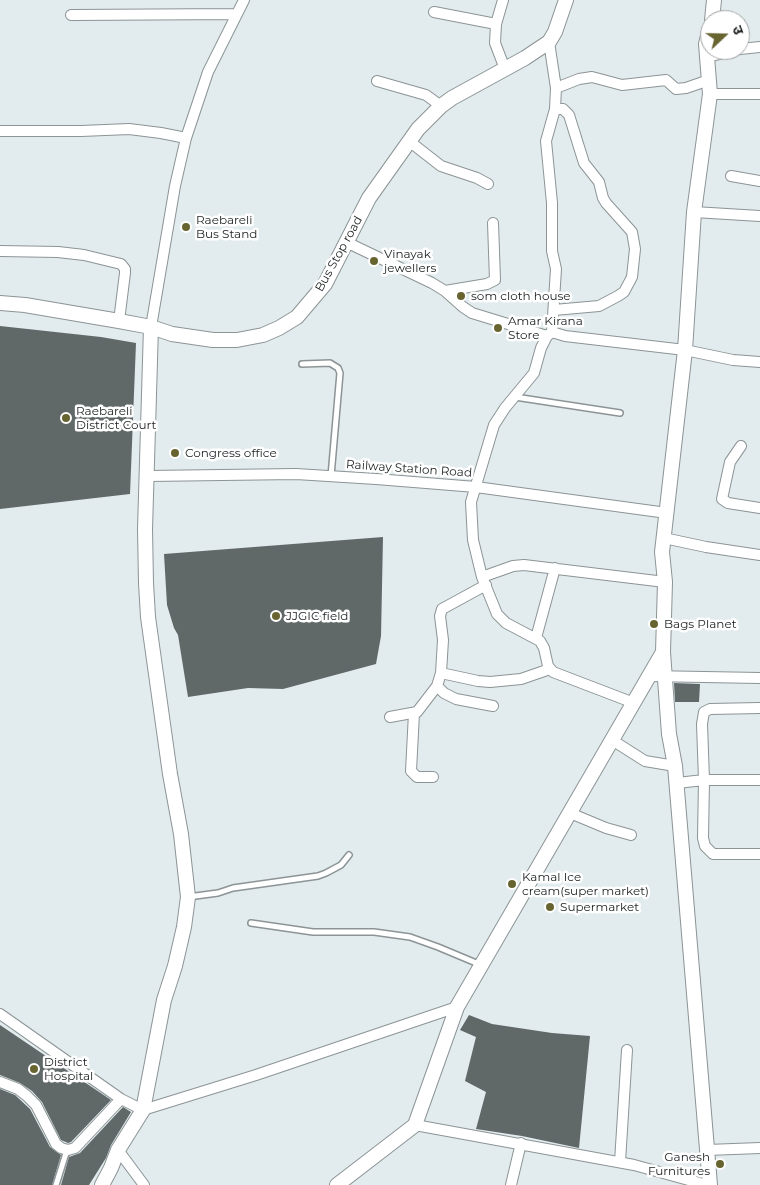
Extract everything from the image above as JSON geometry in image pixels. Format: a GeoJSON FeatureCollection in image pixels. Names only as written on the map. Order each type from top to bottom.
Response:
{"type":"FeatureCollection","features":[{"type":"Feature","properties":{"kind":"street"},"geometry":{"type":"LineString","coordinates":[[102,1185],[118,1150],[143,1110],[164,1000],[175,966],[184,927],[188,897],[181,834],[170,774],[148,617],[145,548],[152,327],[175,186],[186,138],[208,72],[244,0]]}},
{"type":"Feature","properties":{"kind":"street"},"geometry":{"type":"LineString","coordinates":[[503,0],[496,24],[495,43],[505,69]]}},
{"type":"Feature","properties":{"kind":"street"},"geometry":{"type":"LineString","coordinates":[[566,0],[555,32],[549,42],[556,88],[555,109],[546,141],[552,203],[552,251],[556,269],[554,310],[550,334],[541,348],[534,373],[505,408],[494,425],[471,502],[473,540],[484,581],[497,614],[506,623],[536,638],[544,648],[550,669],[557,675],[634,703]]}},
{"type":"Feature","properties":{"kind":"street"},"geometry":{"type":"LineString","coordinates":[[434,12],[496,24]]}},
{"type":"Feature","properties":{"kind":"street"},"geometry":{"type":"LineString","coordinates":[[71,15],[238,14]]}},
{"type":"Feature","properties":{"kind":"street","name":"Bus Stop road"},"geometry":{"type":"LineString","coordinates":[[0,303],[25,305],[119,321],[152,327],[172,334],[213,340],[238,340],[271,332],[296,317],[325,284],[369,198],[418,129],[452,98],[549,42]]}},
{"type":"Feature","properties":{"kind":"street"},"geometry":{"type":"LineString","coordinates":[[415,1125],[620,1162],[709,1185],[677,783],[669,734],[663,652],[665,582],[662,552],[685,350],[694,212],[709,87],[707,60]]}},
{"type":"Feature","properties":{"kind":"street"},"geometry":{"type":"LineString","coordinates":[[556,88],[578,79],[592,77],[622,85],[666,80],[676,89],[709,87],[760,94]]}},
{"type":"Feature","properties":{"kind":"street"},"geometry":{"type":"LineString","coordinates":[[378,81],[426,95],[441,106]]}},
{"type":"Feature","properties":{"kind":"street"},"geometry":{"type":"LineString","coordinates":[[554,310],[599,306],[624,292],[632,278],[635,249],[632,232],[606,203],[599,182],[584,163],[569,115],[563,109],[555,109]]}},
{"type":"Feature","properties":{"kind":"street"},"geometry":{"type":"LineString","coordinates":[[0,131],[129,129],[162,132],[186,138]]}},
{"type":"Feature","properties":{"kind":"street"},"geometry":{"type":"LineString","coordinates":[[409,142],[441,166],[477,178],[488,184]]}},
{"type":"Feature","properties":{"kind":"street"},"geometry":{"type":"LineString","coordinates":[[731,176],[760,181]]}},
{"type":"Feature","properties":{"kind":"street"},"geometry":{"type":"LineString","coordinates":[[694,212],[760,216]]}},
{"type":"Feature","properties":{"kind":"street"},"geometry":{"type":"LineString","coordinates":[[446,291],[488,284],[495,280],[493,223]]}},
{"type":"Feature","properties":{"kind":"street"},"geometry":{"type":"LineString","coordinates":[[346,242],[446,291],[472,313],[550,334],[685,350],[733,360],[760,362]]}},
{"type":"Feature","properties":{"kind":"street"},"geometry":{"type":"LineString","coordinates":[[0,251],[58,252],[84,255],[121,264],[125,268],[125,273],[119,321]]}},
{"type":"Feature","properties":{"kind":"street"},"geometry":{"type":"LineString","coordinates":[[741,446],[730,462],[722,499],[728,503],[760,508]]}},
{"type":"Feature","properties":{"kind":"street","name":"Railway Station Road"},"geometry":{"type":"LineString","coordinates":[[148,476],[296,474],[331,476],[476,487],[667,513]]}},
{"type":"Feature","properties":{"kind":"street"},"geometry":{"type":"LineString","coordinates":[[664,538],[706,547],[759,553]]}},
{"type":"Feature","properties":{"kind":"street"},"geometry":{"type":"LineString","coordinates":[[390,716],[414,713],[422,708],[437,686],[441,672],[443,640],[440,613],[484,581],[513,566],[524,565],[555,568],[665,582]]}},
{"type":"Feature","properties":{"kind":"street"},"geometry":{"type":"LineString","coordinates":[[536,638],[555,568]]}},
{"type":"Feature","properties":{"kind":"street"},"geometry":{"type":"LineString","coordinates":[[337,1185],[415,1125],[457,1007],[663,652]]}},
{"type":"Feature","properties":{"kind":"street"},"geometry":{"type":"LineString","coordinates":[[441,672],[490,682],[521,679],[550,669]]}},
{"type":"Feature","properties":{"kind":"street"},"geometry":{"type":"LineString","coordinates":[[648,676],[760,678]]}},
{"type":"Feature","properties":{"kind":"street"},"geometry":{"type":"LineString","coordinates":[[437,686],[444,693],[456,699],[493,706]]}},
{"type":"Feature","properties":{"kind":"street"},"geometry":{"type":"LineString","coordinates":[[760,708],[710,709],[704,712],[702,724],[704,780],[703,838],[708,850],[718,855],[760,854]]}},
{"type":"Feature","properties":{"kind":"street"},"geometry":{"type":"LineString","coordinates":[[414,713],[411,771],[417,777],[433,777]]}},
{"type":"Feature","properties":{"kind":"street"},"geometry":{"type":"LineString","coordinates":[[612,740],[645,761],[675,766]]}},
{"type":"Feature","properties":{"kind":"street"},"geometry":{"type":"LineString","coordinates":[[677,783],[704,780],[760,780]]}},
{"type":"Feature","properties":{"kind":"street"},"geometry":{"type":"LineString","coordinates":[[570,813],[614,831],[631,835]]}},
{"type":"Feature","properties":{"kind":"street"},"geometry":{"type":"LineString","coordinates":[[0,1014],[122,1099],[143,1110],[256,1075],[457,1007]]}},
{"type":"Feature","properties":{"kind":"street"},"geometry":{"type":"LineString","coordinates":[[620,1162],[626,1050]]}},
{"type":"Feature","properties":{"kind":"street"},"geometry":{"type":"LineString","coordinates":[[0,1082],[18,1089],[36,1105],[56,1144],[68,1150],[75,1148],[122,1099]]}},
{"type":"Feature","properties":{"kind":"street"},"geometry":{"type":"LineString","coordinates":[[511,1185],[521,1143]]}},
{"type":"Feature","properties":{"kind":"street"},"geometry":{"type":"LineString","coordinates":[[707,1150],[760,1148]]}},
{"type":"Feature","properties":{"kind":"street"},"geometry":{"type":"LineString","coordinates":[[118,1150],[144,1185]]}},
{"type":"Feature","properties":{"kind":"lane"},"geometry":{"type":"LineString","coordinates":[[302,364],[330,363],[338,368],[340,373],[331,476]]}},
{"type":"Feature","properties":{"kind":"lane"},"geometry":{"type":"LineString","coordinates":[[514,397],[620,413]]}},
{"type":"Feature","properties":{"kind":"lane"},"geometry":{"type":"LineString","coordinates":[[188,897],[326,874],[341,865],[349,855]]}},
{"type":"Feature","properties":{"kind":"lane"},"geometry":{"type":"LineString","coordinates":[[251,923],[307,931],[374,932],[410,937],[438,946],[482,965]]}},
{"type":"Feature","properties":{"kind":"lane"},"geometry":{"type":"LineString","coordinates":[[56,1185],[68,1150]]}},
{"type":"Feature","properties":{"kind":"building","name":"Raebareli District Court"},"geometry":{"type":"Polygon","coordinates":[[[0,326],[101,337],[136,343],[130,494],[0,509],[0,326]]]}},
{"type":"Feature","properties":{"kind":"building","name":"JJGIC field"},"geometry":{"type":"Polygon","coordinates":[[[383,537],[381,636],[376,664],[283,689],[248,688],[188,697],[178,635],[167,605],[164,554],[383,537]]]}},
{"type":"Feature","properties":{"kind":"building"},"geometry":{"type":"Polygon","coordinates":[[[674,683],[700,684],[699,702],[675,702],[674,683]]]}},
{"type":"Feature","properties":{"kind":"building"},"geometry":{"type":"Polygon","coordinates":[[[469,1015],[492,1024],[552,1033],[590,1036],[579,1148],[476,1129],[486,1092],[465,1081],[476,1037],[460,1030],[469,1015]]]}},
{"type":"Feature","properties":{"kind":"building"},"geometry":{"type":"Polygon","coordinates":[[[0,1025],[111,1100],[71,1142],[68,1143],[61,1140],[42,1102],[32,1091],[20,1083],[0,1075],[0,1025]]]}},
{"type":"Feature","properties":{"kind":"building"},"geometry":{"type":"Polygon","coordinates":[[[0,1089],[15,1095],[30,1109],[50,1147],[61,1155],[52,1185],[0,1185],[0,1089]]]}},
{"type":"Feature","properties":{"kind":"building"},"geometry":{"type":"Polygon","coordinates":[[[123,1107],[131,1112],[89,1185],[61,1185],[69,1157],[80,1153],[123,1107]]]}},
{"type":"Feature","properties":{"kind":"place","name":"Raebareli Bus Stand"},"geometry":{"type":"Point","coordinates":[186,227]}},
{"type":"Feature","properties":{"kind":"place","name":"Vinayak jewellers"},"geometry":{"type":"Point","coordinates":[374,261]}},
{"type":"Feature","properties":{"kind":"place","name":"som cloth house"},"geometry":{"type":"Point","coordinates":[461,296]}},
{"type":"Feature","properties":{"kind":"place","name":"Amar Kirana Store"},"geometry":{"type":"Point","coordinates":[498,328]}},
{"type":"Feature","properties":{"kind":"place","name":"Raebareli District Court"},"geometry":{"type":"Point","coordinates":[66,418]}},
{"type":"Feature","properties":{"kind":"place","name":"Congress office"},"geometry":{"type":"Point","coordinates":[175,453]}},
{"type":"Feature","properties":{"kind":"place","name":"JJGIC field"},"geometry":{"type":"Point","coordinates":[276,616]}},
{"type":"Feature","properties":{"kind":"place","name":"Bags Planet"},"geometry":{"type":"Point","coordinates":[654,624]}},
{"type":"Feature","properties":{"kind":"place","name":"Kamal Ice cream(super market)"},"geometry":{"type":"Point","coordinates":[512,884]}},
{"type":"Feature","properties":{"kind":"place","name":"Supermarket"},"geometry":{"type":"Point","coordinates":[550,907]}},
{"type":"Feature","properties":{"kind":"place","name":"District Hospital"},"geometry":{"type":"Point","coordinates":[34,1069]}},
{"type":"Feature","properties":{"kind":"place","name":"Ganesh Furnitures"},"geometry":{"type":"Point","coordinates":[720,1164]}}]}
